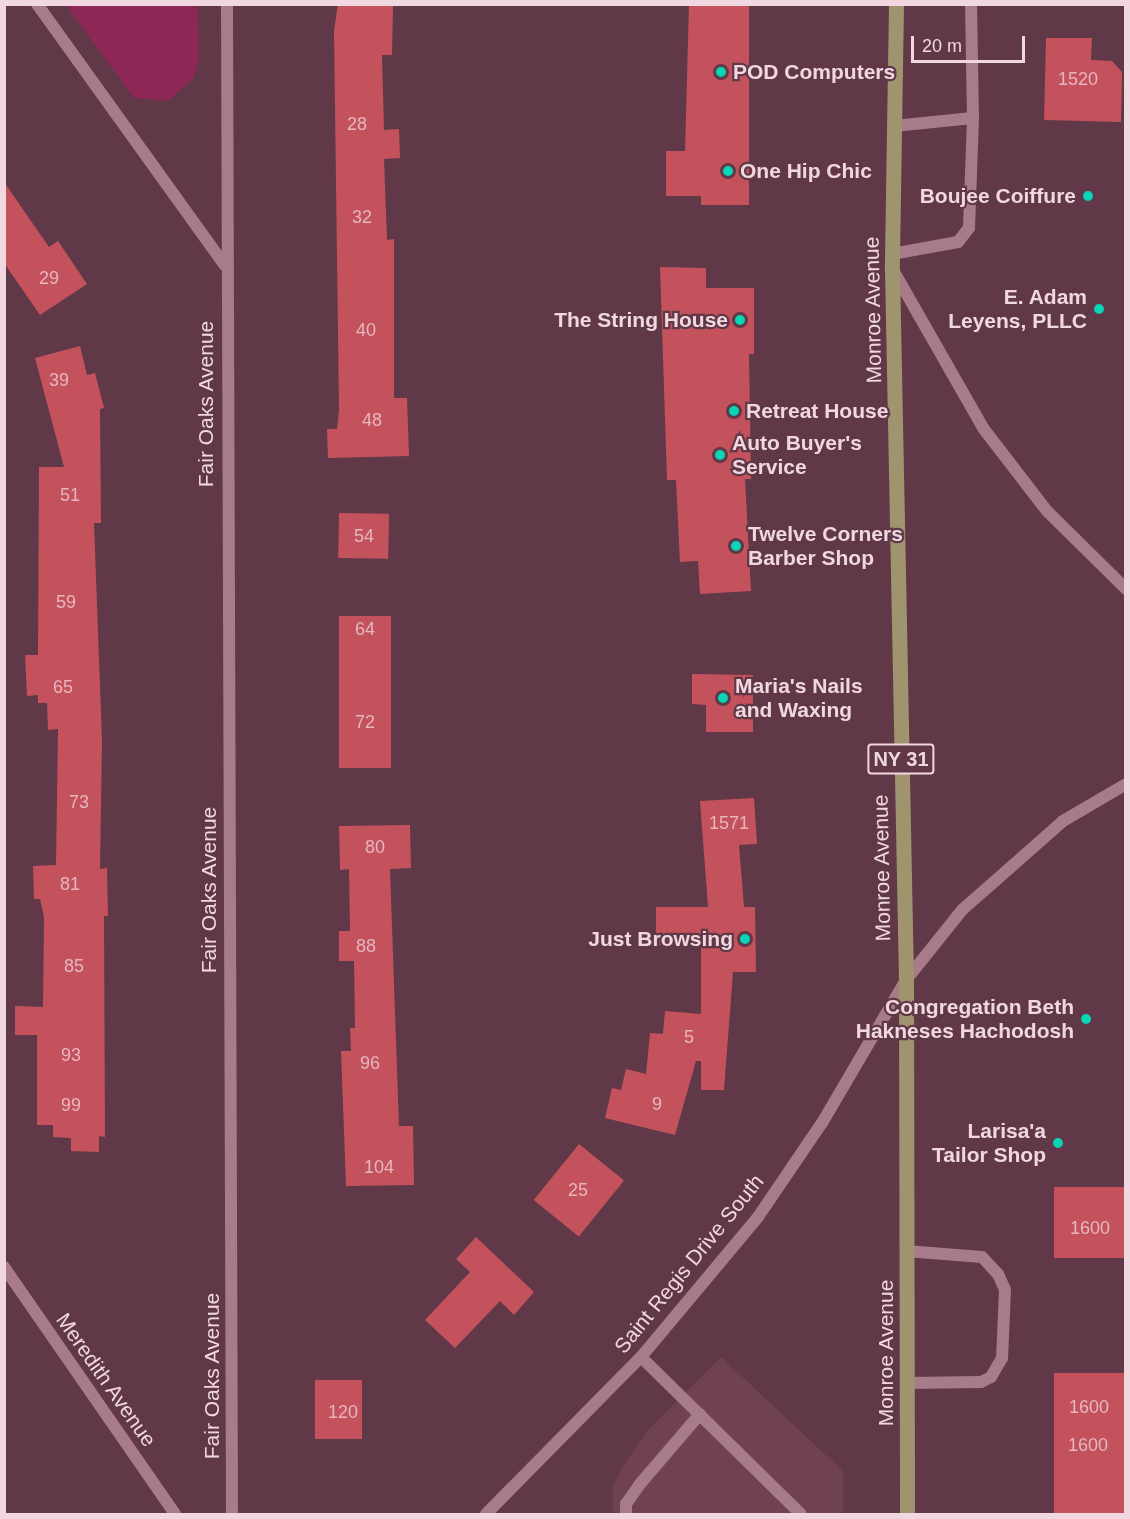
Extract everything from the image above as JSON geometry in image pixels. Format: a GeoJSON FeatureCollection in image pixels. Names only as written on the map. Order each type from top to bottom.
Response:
{"type":"FeatureCollection","features":[{"type":"Feature","properties":{"kind":"main road","name":"Monroe Avenue"},"geometry":{"type":"LineString","coordinates":[[896,4],[892,261],[906,980],[907,1515]]}},
{"type":"Feature","properties":{"kind":"street"},"geometry":{"type":"LineString","coordinates":[[37,4],[225,266]]}},
{"type":"Feature","properties":{"kind":"street","name":"Fair Oaks Avenue"},"geometry":{"type":"LineString","coordinates":[[227,4],[225,266],[232,1515]]}},
{"type":"Feature","properties":{"kind":"street"},"geometry":{"type":"LineString","coordinates":[[971,4],[973,118],[969,228],[958,242],[892,261],[983,428],[1047,511],[1125,590]]}},
{"type":"Feature","properties":{"kind":"street"},"geometry":{"type":"LineString","coordinates":[[894,126],[973,118]]}},
{"type":"Feature","properties":{"kind":"street","name":"Saint Regis Drive South"},"geometry":{"type":"LineString","coordinates":[[486,1515],[640,1357],[758,1217],[822,1123],[906,980],[1001,872],[1063,821],[1125,784]]}},
{"type":"Feature","properties":{"kind":"street"},"geometry":{"type":"LineString","coordinates":[[906,1251],[982,1257],[998,1274],[1005,1290],[1002,1358],[991,1377],[981,1382],[907,1383]]}},
{"type":"Feature","properties":{"kind":"street","name":"Meredith Avenue"},"geometry":{"type":"LineString","coordinates":[[4,1267],[175,1515]]}},
{"type":"Feature","properties":{"kind":"street"},"geometry":{"type":"LineString","coordinates":[[640,1357],[801,1515]]}},
{"type":"Feature","properties":{"kind":"street"},"geometry":{"type":"LineString","coordinates":[[627,1515],[626,1504],[640,1484],[700,1414]]}},
{"type":"Feature","properties":{"kind":"shaded area"},"geometry":{"type":"Polygon","coordinates":[[[66,5],[198,5],[199,61],[194,78],[168,101],[134,98],[66,5]]]}},
{"type":"Feature","properties":{"kind":"shaded area"},"geometry":{"type":"Polygon","coordinates":[[[721,1357],[843,1471],[843,1514],[613,1514],[613,1487],[622,1468],[649,1429],[721,1357]]]}},
{"type":"Feature","properties":{"kind":"building"},"geometry":{"type":"Polygon","coordinates":[[[338,4],[393,4],[392,55],[382,55],[384,130],[399,129],[400,158],[384,159],[387,240],[394,239],[394,398],[407,398],[409,456],[328,458],[327,429],[337,429],[339,410],[334,31],[338,4]]]}},
{"type":"Feature","properties":{"kind":"building"},"geometry":{"type":"Polygon","coordinates":[[[689,4],[749,4],[749,205],[701,205],[701,196],[666,196],[666,151],[685,151],[689,4]]]}},
{"type":"Feature","properties":{"kind":"building"},"geometry":{"type":"Polygon","coordinates":[[[1046,38],[1092,38],[1091,60],[1112,61],[1122,72],[1121,122],[1044,120],[1046,38]]]}},
{"type":"Feature","properties":{"kind":"building"},"geometry":{"type":"Polygon","coordinates":[[[4,182],[49,247],[58,241],[87,284],[40,315],[4,263],[4,182]]]}},
{"type":"Feature","properties":{"kind":"building"},"geometry":{"type":"Polygon","coordinates":[[[660,267],[706,268],[706,288],[754,288],[754,354],[749,354],[751,479],[745,479],[751,591],[700,594],[698,561],[680,562],[676,480],[667,480],[660,267]]]}},
{"type":"Feature","properties":{"kind":"building"},"geometry":{"type":"Polygon","coordinates":[[[80,346],[87,375],[95,373],[104,408],[100,409],[101,523],[94,523],[102,740],[100,869],[107,868],[108,916],[104,916],[105,1137],[99,1136],[99,1152],[71,1151],[71,1138],[53,1137],[53,1125],[37,1125],[37,1035],[15,1035],[15,1006],[43,1007],[44,917],[40,899],[34,899],[33,866],[56,865],[58,729],[48,730],[47,703],[38,703],[38,695],[27,696],[25,655],[38,655],[39,467],[64,467],[35,358],[80,346]]]}},
{"type":"Feature","properties":{"kind":"building"},"geometry":{"type":"Polygon","coordinates":[[[339,513],[389,514],[388,559],[338,558],[339,513]]]}},
{"type":"Feature","properties":{"kind":"building"},"geometry":{"type":"Polygon","coordinates":[[[339,616],[391,616],[391,768],[339,768],[339,616]]]}},
{"type":"Feature","properties":{"kind":"building"},"geometry":{"type":"Polygon","coordinates":[[[692,674],[753,675],[753,732],[706,732],[706,705],[692,704],[692,674]]]}},
{"type":"Feature","properties":{"kind":"building"},"geometry":{"type":"Polygon","coordinates":[[[754,798],[757,844],[739,845],[744,907],[755,907],[756,972],[733,972],[724,1090],[701,1090],[701,1061],[696,1061],[675,1135],[605,1118],[612,1088],[621,1090],[626,1069],[646,1074],[650,1033],[663,1034],[665,1011],[701,1014],[701,945],[656,945],[656,907],[708,907],[700,801],[754,798]]]}},
{"type":"Feature","properties":{"kind":"building"},"geometry":{"type":"Polygon","coordinates":[[[410,825],[411,868],[390,869],[399,1126],[413,1126],[414,1185],[346,1186],[341,1051],[351,1051],[350,1028],[355,1028],[354,961],[339,961],[339,931],[350,931],[349,869],[340,870],[339,826],[410,825]]]}},
{"type":"Feature","properties":{"kind":"building"},"geometry":{"type":"Polygon","coordinates":[[[579,1144],[624,1181],[579,1236],[534,1200],[579,1144]]]}},
{"type":"Feature","properties":{"kind":"building"},"geometry":{"type":"Polygon","coordinates":[[[1054,1187],[1125,1187],[1125,1258],[1054,1258],[1054,1187]]]}},
{"type":"Feature","properties":{"kind":"building"},"geometry":{"type":"Polygon","coordinates":[[[476,1237],[534,1292],[514,1315],[500,1301],[455,1348],[425,1320],[470,1272],[456,1259],[476,1237]]]}},
{"type":"Feature","properties":{"kind":"building"},"geometry":{"type":"Polygon","coordinates":[[[1054,1373],[1125,1373],[1125,1514],[1054,1514],[1054,1373]]]}},
{"type":"Feature","properties":{"kind":"building"},"geometry":{"type":"Polygon","coordinates":[[[315,1380],[362,1380],[362,1439],[315,1439],[315,1380]]]}},
{"type":"Feature","properties":{"kind":"place","name":"POD Computers"},"geometry":{"type":"Point","coordinates":[721,72]}},
{"type":"Feature","properties":{"kind":"place","name":"One Hip Chic"},"geometry":{"type":"Point","coordinates":[728,171]}},
{"type":"Feature","properties":{"kind":"place","name":"Boujee Coiffure"},"geometry":{"type":"Point","coordinates":[1088,196]}},
{"type":"Feature","properties":{"kind":"place","name":"E. Adam Leyens, PLLC"},"geometry":{"type":"Point","coordinates":[1099,309]}},
{"type":"Feature","properties":{"kind":"place","name":"The String House"},"geometry":{"type":"Point","coordinates":[740,320]}},
{"type":"Feature","properties":{"kind":"place","name":"Retreat House"},"geometry":{"type":"Point","coordinates":[734,411]}},
{"type":"Feature","properties":{"kind":"place","name":"Auto Buyer's Service"},"geometry":{"type":"Point","coordinates":[720,455]}},
{"type":"Feature","properties":{"kind":"place","name":"Twelve Corners Barber Shop"},"geometry":{"type":"Point","coordinates":[736,546]}},
{"type":"Feature","properties":{"kind":"place","name":"Maria's Nails and Waxing"},"geometry":{"type":"Point","coordinates":[723,698]}},
{"type":"Feature","properties":{"kind":"place","name":"Just Browsing"},"geometry":{"type":"Point","coordinates":[745,939]}},
{"type":"Feature","properties":{"kind":"place","name":"Congregation Beth Hakneses Hachodosh"},"geometry":{"type":"Point","coordinates":[1086,1019]}},
{"type":"Feature","properties":{"kind":"place","name":"Larisa'a Tailor Shop"},"geometry":{"type":"Point","coordinates":[1058,1143]}}]}
